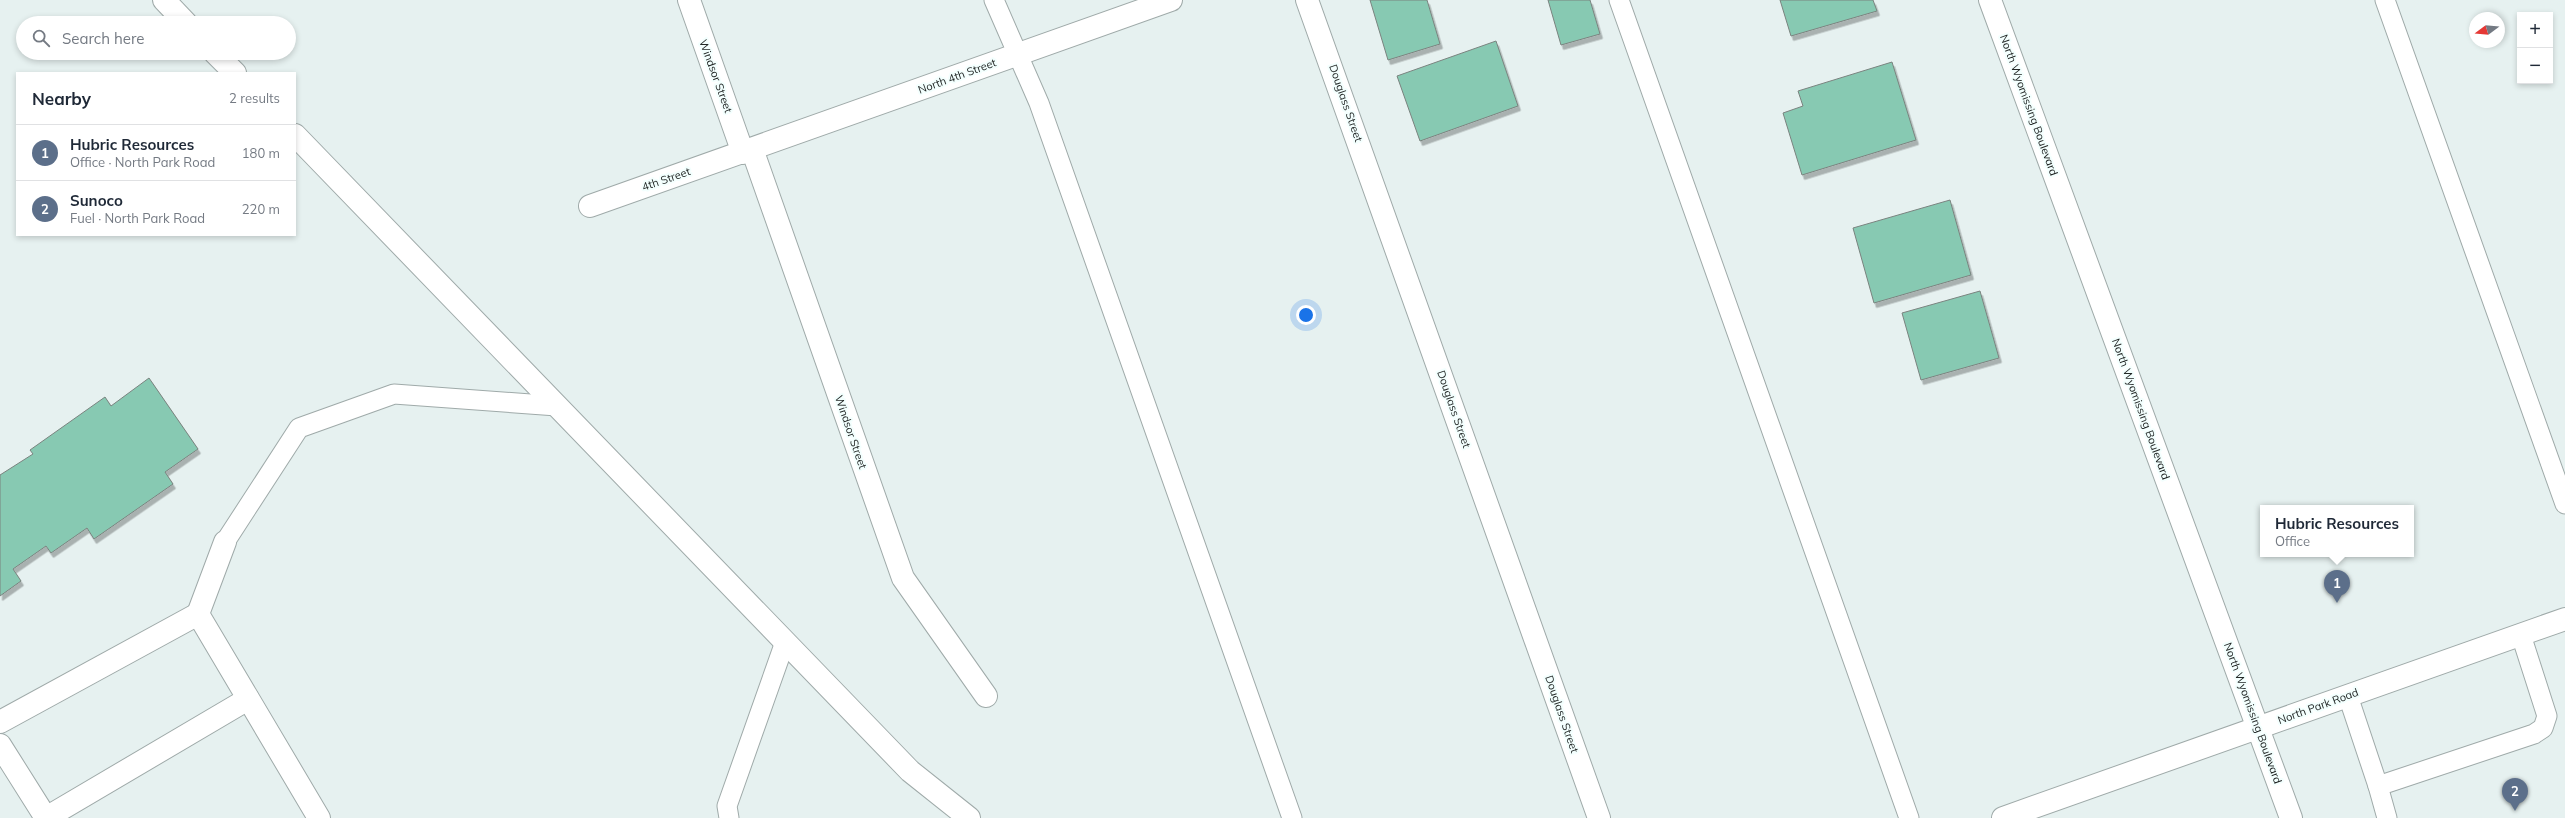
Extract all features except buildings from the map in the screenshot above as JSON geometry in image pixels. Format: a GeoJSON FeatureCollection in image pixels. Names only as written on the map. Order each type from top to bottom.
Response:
{"type":"FeatureCollection","features":[{"type":"Feature","properties":{"kind":"street"},"geometry":{"type":"LineString","coordinates":[[164,0],[179,16]]}},
{"type":"Feature","properties":{"kind":"street","name":"Windsor Street"},"geometry":{"type":"LineString","coordinates":[[689,0],[748,151],[903,578],[986,696]]}},
{"type":"Feature","properties":{"kind":"street","name":"North 4th Street"},"geometry":{"type":"LineString","coordinates":[[748,151],[1171,0]]}},
{"type":"Feature","properties":{"kind":"street","name":"Douglass Street"},"geometry":{"type":"LineString","coordinates":[[1307,0],[1599,818]]}},
{"type":"Feature","properties":{"kind":"street","name":"North Wyomissing Boulevard"},"geometry":{"type":"LineString","coordinates":[[1990,0],[2259,727],[2291,818]]}},
{"type":"Feature","properties":{"kind":"street"},"geometry":{"type":"LineString","coordinates":[[222,60],[233,72]]}},
{"type":"Feature","properties":{"kind":"street"},"geometry":{"type":"LineString","coordinates":[[296,136],[910,771],[969,818]]}},
{"type":"Feature","properties":{"kind":"street","name":"4th Street"},"geometry":{"type":"LineString","coordinates":[[590,206],[748,151]]}},
{"type":"Feature","properties":{"kind":"street"},"geometry":{"type":"LineString","coordinates":[[0,722],[198,614],[225,542]]}},
{"type":"Feature","properties":{"kind":"street"},"geometry":{"type":"LineString","coordinates":[[198,614],[319,818]]}},
{"type":"Feature","properties":{"kind":"street","name":"North Park Road"},"geometry":{"type":"LineString","coordinates":[[2003,818],[2565,619]]}},
{"type":"Feature","properties":{"kind":"street"},"geometry":{"type":"LineString","coordinates":[[0,745],[46,818],[248,699]]}},
{"type":"Feature","properties":{"kind":"lane"},"geometry":{"type":"LineString","coordinates":[[994,0],[1042,111],[1292,818]]}},
{"type":"Feature","properties":{"kind":"lane"},"geometry":{"type":"LineString","coordinates":[[1620,0],[1908,818]]}},
{"type":"Feature","properties":{"kind":"lane"},"geometry":{"type":"LineString","coordinates":[[2385,0],[2565,504]]}},
{"type":"Feature","properties":{"kind":"lane"},"geometry":{"type":"LineString","coordinates":[[225,542],[299,428],[394,394],[557,406]]}},
{"type":"Feature","properties":{"kind":"lane"},"geometry":{"type":"LineString","coordinates":[[2378,786],[2534,734],[2543,728],[2547,716],[2521,635]]}},
{"type":"Feature","properties":{"kind":"lane"},"geometry":{"type":"LineString","coordinates":[[729,818],[727,806],[786,642]]}},
{"type":"Feature","properties":{"kind":"lane"},"geometry":{"type":"LineString","coordinates":[[2348,696],[2387,818]]}},
{"type":"Feature","properties":{"kind":"place","name":"Hubric Resources"},"geometry":{"type":"Point","coordinates":[2337,603]}},
{"type":"Feature","properties":{"kind":"place","name":"Sunoco"},"geometry":{"type":"Point","coordinates":[2515,811]}}]}
